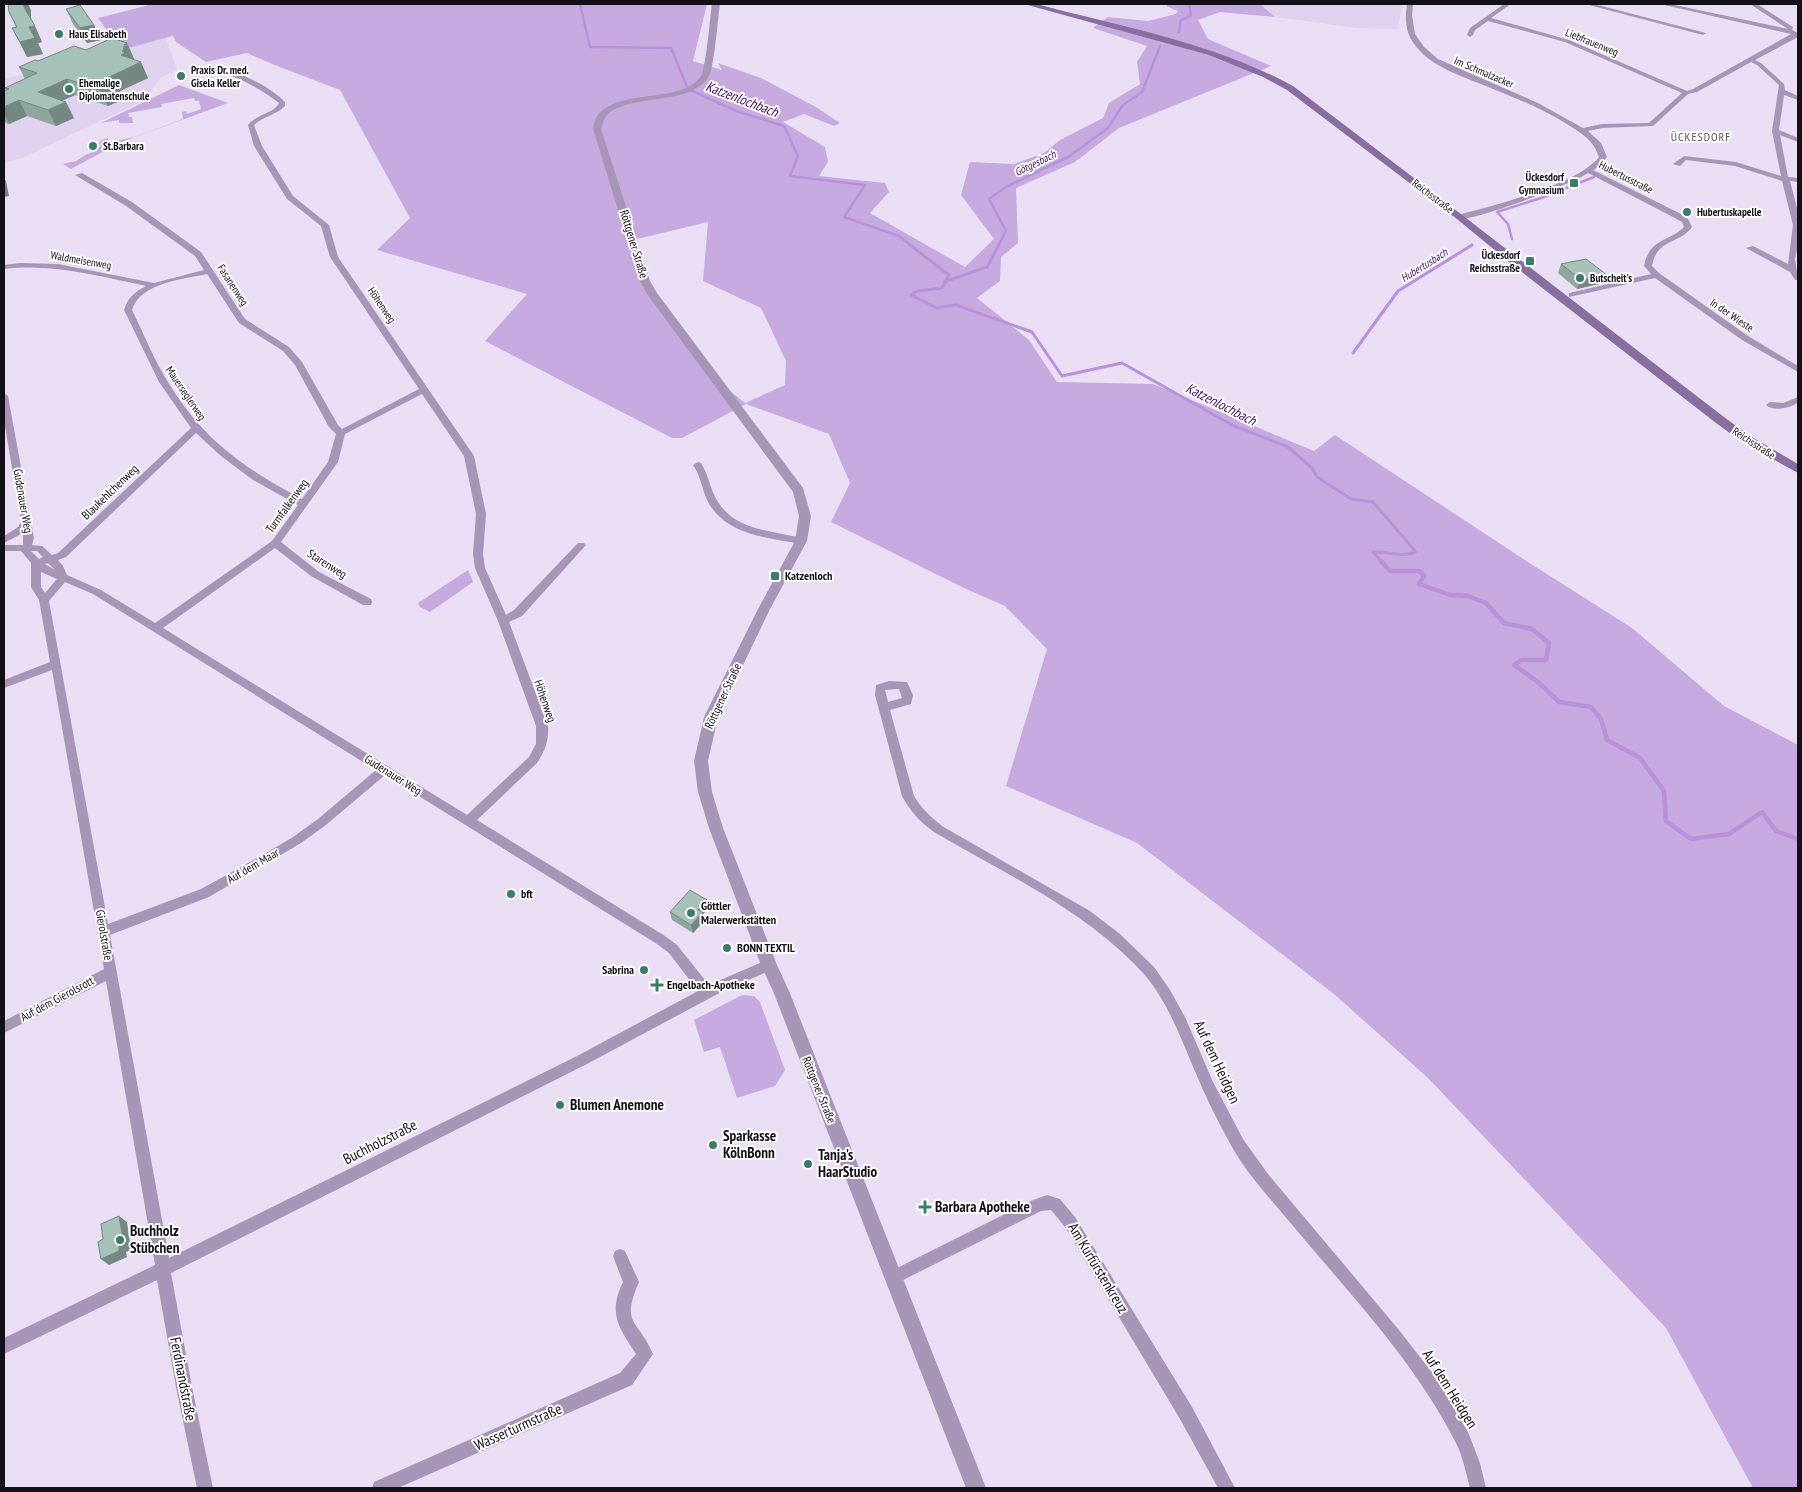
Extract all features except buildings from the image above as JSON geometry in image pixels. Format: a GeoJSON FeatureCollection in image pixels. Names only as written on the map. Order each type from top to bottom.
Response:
{"type":"FeatureCollection","features":[{"type":"Feature","properties":{"kind":"main road","name":"Reichsstraße"},"geometry":{"type":"LineString","coordinates":[[1028,4],[1198,49],[1266,75],[1301,96],[1461,217],[1518,264],[1720,420],[1746,439],[1798,469]]}},
{"type":"Feature","properties":{"kind":"street","name":"Röttgener Straße"},"geometry":{"type":"LineString","coordinates":[[716,4],[706,75],[703,81],[688,89],[615,107],[603,114],[597,121],[597,129],[644,281],[707,370],[800,491],[806,512],[805,530],[801,541],[764,609],[707,728],[701,760],[703,783],[710,809],[768,965],[781,991],[976,1488]]}},
{"type":"Feature","properties":{"kind":"street","name":"Im Schmalzacker"},"geometry":{"type":"LineString","coordinates":[[1410,4],[1411,34],[1416,44],[1428,56],[1445,66],[1563,117],[1585,130]]}},
{"type":"Feature","properties":{"kind":"street"},"geometry":{"type":"LineString","coordinates":[[1470,35],[1472,29],[1508,4]]}},
{"type":"Feature","properties":{"kind":"street"},"geometry":{"type":"LineString","coordinates":[[1588,4],[1703,33]]}},
{"type":"Feature","properties":{"kind":"street"},"geometry":{"type":"LineString","coordinates":[[1663,4],[1795,31]]}},
{"type":"Feature","properties":{"kind":"street"},"geometry":{"type":"LineString","coordinates":[[1753,4],[1795,31]]}},
{"type":"Feature","properties":{"kind":"street","name":"Liebfrauenweg"},"geometry":{"type":"LineString","coordinates":[[1487,19],[1567,41],[1686,93]]}},
{"type":"Feature","properties":{"kind":"street"},"geometry":{"type":"LineString","coordinates":[[1585,130],[1605,126],[1650,125],[1686,93],[1695,91],[1795,31]]}},
{"type":"Feature","properties":{"kind":"street"},"geometry":{"type":"LineString","coordinates":[[1750,59],[1759,64],[1782,85],[1776,131],[1779,155],[1798,225],[1797,238],[1790,264],[1798,278]]}},
{"type":"Feature","properties":{"kind":"street","name":"Höhenweg"},"geometry":{"type":"LineString","coordinates":[[214,69],[229,72],[282,102],[282,106],[278,110],[254,121],[251,125],[258,146],[290,197],[325,225],[334,258],[469,456],[481,514],[478,554],[480,568],[504,621],[544,736],[540,752],[534,760],[468,821]]}},
{"type":"Feature","properties":{"kind":"street"},"geometry":{"type":"LineString","coordinates":[[1782,91],[1798,98]]}},
{"type":"Feature","properties":{"kind":"street","name":"Hubertusstraße"},"geometry":{"type":"LineString","coordinates":[[1585,130],[1599,145],[1603,158],[1598,165],[1589,171]]}},
{"type":"Feature","properties":{"kind":"street"},"geometry":{"type":"LineString","coordinates":[[1776,131],[1798,140]]}},
{"type":"Feature","properties":{"kind":"street"},"geometry":{"type":"LineString","coordinates":[[1677,164],[1684,158],[1736,164],[1777,178],[1798,180]]}},
{"type":"Feature","properties":{"kind":"street"},"geometry":{"type":"LineString","coordinates":[[1461,217],[1533,196],[1589,171]]}},
{"type":"Feature","properties":{"kind":"street","name":"Hubertusstraße"},"geometry":{"type":"LineString","coordinates":[[1589,171],[1676,214],[1685,221],[1688,227],[1685,231],[1654,248],[1649,256],[1648,266],[1656,275]]}},
{"type":"Feature","properties":{"kind":"street","name":"Fasanenweg"},"geometry":{"type":"LineString","coordinates":[[79,174],[106,188],[198,254],[242,320],[286,349],[299,364],[334,427],[341,433]]}},
{"type":"Feature","properties":{"kind":"street"},"geometry":{"type":"LineString","coordinates":[[1750,248],[1792,270]]}},
{"type":"Feature","properties":{"kind":"street","name":"Waldmeisenweg"},"geometry":{"type":"LineString","coordinates":[[4,267],[26,264],[44,265],[154,285]]}},
{"type":"Feature","properties":{"kind":"street","name":"Mauerseglerweg"},"geometry":{"type":"LineString","coordinates":[[210,271],[154,285],[133,298],[128,310],[163,382],[196,428],[224,454],[256,478],[304,504]]}},
{"type":"Feature","properties":{"kind":"street"},"geometry":{"type":"LineString","coordinates":[[1572,295],[1656,275]]}},
{"type":"Feature","properties":{"kind":"street","name":"In der Wieste"},"geometry":{"type":"LineString","coordinates":[[1656,275],[1745,338],[1798,368]]}},
{"type":"Feature","properties":{"kind":"street"},"geometry":{"type":"LineString","coordinates":[[341,433],[423,390]]}},
{"type":"Feature","properties":{"kind":"street","name":"Gudenauer Weg"},"geometry":{"type":"LineString","coordinates":[[4,396],[29,538],[26,552],[36,563],[45,570],[94,590],[661,940],[673,949],[707,992]]}},
{"type":"Feature","properties":{"kind":"street"},"geometry":{"type":"LineString","coordinates":[[1770,406],[1784,406],[1798,400]]}},
{"type":"Feature","properties":{"kind":"street","name":"Blaukehlchenweg"},"geometry":{"type":"LineString","coordinates":[[36,563],[62,555],[196,428]]}},
{"type":"Feature","properties":{"kind":"street","name":"Turmfalkenweg"},"geometry":{"type":"LineString","coordinates":[[155,628],[275,543],[333,462],[341,433]]}},
{"type":"Feature","properties":{"kind":"street"},"geometry":{"type":"LineString","coordinates":[[4,454],[14,453]]}},
{"type":"Feature","properties":{"kind":"street"},"geometry":{"type":"LineString","coordinates":[[698,466],[704,473],[714,505],[727,518],[754,532],[801,541]]}},
{"type":"Feature","properties":{"kind":"street"},"geometry":{"type":"LineString","coordinates":[[4,540],[22,529],[26,522]]}},
{"type":"Feature","properties":{"kind":"street","name":"Starenweg"},"geometry":{"type":"LineString","coordinates":[[275,543],[316,574],[367,602]]}},
{"type":"Feature","properties":{"kind":"street"},"geometry":{"type":"LineString","coordinates":[[504,621],[518,613],[581,545]]}},
{"type":"Feature","properties":{"kind":"street"},"geometry":{"type":"LineString","coordinates":[[4,548],[27,547]]}},
{"type":"Feature","properties":{"kind":"street","name":"Gudenauer Weg"},"geometry":{"type":"LineString","coordinates":[[27,547],[39,548],[52,559]]}},
{"type":"Feature","properties":{"kind":"street"},"geometry":{"type":"LineString","coordinates":[[44,600],[63,578],[52,559]]}},
{"type":"Feature","properties":{"kind":"street","name":"Gierolstraße"},"geometry":{"type":"LineString","coordinates":[[36,563],[36,588],[44,600],[163,1269]]}},
{"type":"Feature","properties":{"kind":"street"},"geometry":{"type":"LineString","coordinates":[[4,684],[55,664]]}},
{"type":"Feature","properties":{"kind":"street","name":"Auf dem Heidgen"},"geometry":{"type":"LineString","coordinates":[[885,707],[886,718],[908,796],[916,811],[924,819],[1101,925],[1149,971],[1180,1020],[1208,1086],[1238,1144],[1263,1179],[1394,1335],[1431,1385],[1462,1438],[1472,1463],[1478,1488]]}},
{"type":"Feature","properties":{"kind":"street","name":"Auf dem Maar"},"geometry":{"type":"LineString","coordinates":[[103,932],[205,892],[265,859],[322,822],[384,769]]}},
{"type":"Feature","properties":{"kind":"street","name":"Buchholzstraße"},"geometry":{"type":"LineString","coordinates":[[4,1346],[163,1269],[606,1048],[741,975],[768,965]]}},
{"type":"Feature","properties":{"kind":"street","name":"Auf dem Gierolsrott"},"geometry":{"type":"LineString","coordinates":[[4,1027],[110,972]]}},
{"type":"Feature","properties":{"kind":"street","name":"Am Kurfürstenkreuz"},"geometry":{"type":"LineString","coordinates":[[894,1277],[1038,1205],[1047,1202],[1055,1204],[1070,1222],[1186,1413],[1227,1488]]}},
{"type":"Feature","properties":{"kind":"street","name":"Wasserturmstraße"},"geometry":{"type":"LineString","coordinates":[[380,1488],[626,1379],[645,1354],[621,1313],[622,1298],[631,1282],[620,1256]]}},
{"type":"Feature","properties":{"kind":"street","name":"Ferdinandstraße"},"geometry":{"type":"LineString","coordinates":[[163,1269],[184,1387],[205,1488]]}},
{"type":"Feature","properties":{"kind":"shaded area"},"geometry":{"type":"Polygon","coordinates":[[[153,4],[707,4],[693,61],[722,70],[718,63],[761,78],[816,107],[840,123],[834,126],[804,114],[783,122],[825,147],[828,162],[819,176],[885,183],[889,192],[870,213],[965,267],[994,239],[961,195],[970,162],[1014,164],[1044,153],[1060,140],[1103,118],[1109,103],[1140,84],[1137,62],[1147,46],[1093,28],[1108,17],[1148,21],[1176,14],[1178,11],[1166,6],[1169,4],[1260,4],[1275,17],[1220,12],[1198,20],[1208,39],[1271,66],[1119,128],[1075,162],[1016,188],[1018,243],[1001,257],[1000,281],[977,298],[1029,340],[1057,382],[1153,384],[1314,451],[1335,435],[1632,628],[1724,706],[1798,745],[1798,1488],[1753,1488],[1666,1328],[1427,1077],[1334,994],[1137,843],[1006,786],[1047,649],[1005,606],[964,588],[831,522],[850,483],[829,434],[746,404],[682,438],[672,438],[485,341],[527,294],[377,250],[410,218],[340,90],[247,53],[206,62],[176,42],[173,36],[121,50],[98,18],[153,4]],[[708,222],[629,241],[642,284],[709,374],[745,403],[785,385],[786,361],[761,308],[703,281],[708,222]]]}},
{"type":"Feature","properties":{"kind":"shaded area"},"geometry":{"type":"Polygon","coordinates":[[[1260,4],[1402,4],[1398,29],[1357,28],[1275,17],[1260,4]]]}},
{"type":"Feature","properties":{"kind":"shaded area"},"geometry":{"type":"Polygon","coordinates":[[[166,38],[177,70],[161,77],[145,100],[22,158],[4,163],[4,79],[166,38]]]}},
{"type":"Feature","properties":{"kind":"shaded area"},"geometry":{"type":"Polygon","coordinates":[[[179,85],[228,103],[119,143],[71,169],[63,164],[76,161],[94,152],[94,149],[101,146],[99,143],[101,140],[108,138],[109,142],[135,137],[183,119],[182,112],[186,111],[187,114],[201,109],[199,101],[195,101],[194,98],[161,104],[162,107],[128,113],[129,117],[132,117],[133,123],[119,123],[119,120],[101,123],[179,85]]]}},
{"type":"Feature","properties":{"kind":"shaded area"},"geometry":{"type":"Polygon","coordinates":[[[468,570],[473,582],[430,612],[420,607],[418,603],[468,570]]]}},
{"type":"Feature","properties":{"kind":"shaded area"},"geometry":{"type":"Polygon","coordinates":[[[742,995],[754,996],[760,1002],[785,1070],[775,1086],[737,1098],[720,1047],[704,1052],[694,1020],[742,995]]]}},
{"type":"Feature","properties":{"kind":"waterway","name":"Katzenlochbach"},"geometry":{"type":"LineString","coordinates":[[580,4],[590,47],[671,48],[688,89],[736,111],[784,126],[798,156],[790,176],[865,185],[844,217],[899,236],[912,246]]}},
{"type":"Feature","properties":{"kind":"waterway","name":"Götgesbach"},"geometry":{"type":"LineString","coordinates":[[1179,32],[1181,20],[1191,16],[1189,4]]}},
{"type":"Feature","properties":{"kind":"waterway","name":"Götgesbach"},"geometry":{"type":"LineString","coordinates":[[998,246],[1006,231],[989,199],[1006,187],[1068,157],[1108,128],[1123,105],[1142,92],[1160,46]]}},
{"type":"Feature","properties":{"kind":"waterway","name":"Hubertusbach"},"geometry":{"type":"LineString","coordinates":[[1512,239],[1508,224],[1497,212],[1541,198],[1594,177]]}},
{"type":"Feature","properties":{"kind":"waterway","name":"Katzenlochbach"},"geometry":{"type":"LineString","coordinates":[[910,245],[949,275],[946,281]]}},
{"type":"Feature","properties":{"kind":"waterway","name":"Götgesbach"},"geometry":{"type":"LineString","coordinates":[[946,281],[987,267],[999,245]]}},
{"type":"Feature","properties":{"kind":"waterway","name":"Hubertusbach"},"geometry":{"type":"LineString","coordinates":[[1353,353],[1398,291],[1472,245],[1470,246]]}},
{"type":"Feature","properties":{"kind":"waterway","name":"Katzenlochbach"},"geometry":{"type":"LineString","coordinates":[[946,281],[942,288],[917,291],[911,295],[937,308],[956,305],[1032,332],[1062,376],[1122,363],[1232,425],[1288,447],[1312,468],[1317,477],[1351,499],[1373,502],[1416,552],[1411,554],[1373,552],[1382,562]]}},
{"type":"Feature","properties":{"kind":"waterway","name":"Katzenlochbach"},"geometry":{"type":"LineString","coordinates":[[1381,561],[1390,571],[1420,571],[1424,576],[1419,584],[1450,595],[1468,596],[1486,603],[1504,623],[1532,629],[1549,643],[1546,660],[1521,660],[1514,665],[1538,682],[1559,702],[1591,707],[1601,719],[1607,740],[1640,758],[1664,791],[1666,821],[1691,839],[1729,834],[1762,812],[1776,831],[1798,839]]}},
{"type":"Feature","properties":{"kind":"place","name":"Haus Elisabeth"},"geometry":{"type":"Point","coordinates":[59,34]}},
{"type":"Feature","properties":{"kind":"place","name":"Praxis Dr. med. Gisela Keller"},"geometry":{"type":"Point","coordinates":[181,76]}},
{"type":"Feature","properties":{"kind":"place","name":"Ehemalige Diplomatenschule"},"geometry":{"type":"Point","coordinates":[69,89]}},
{"type":"Feature","properties":{"kind":"place","name":"St.Barbara"},"geometry":{"type":"Point","coordinates":[93,146]}},
{"type":"Feature","properties":{"kind":"place","name":"Ückesdorf Gymnasium"},"geometry":{"type":"Point","coordinates":[1574,183]}},
{"type":"Feature","properties":{"kind":"place","name":"Hubertuskapelle"},"geometry":{"type":"Point","coordinates":[1687,212]}},
{"type":"Feature","properties":{"kind":"place","name":"Ückesdorf Reichsstraße"},"geometry":{"type":"Point","coordinates":[1530,261]}},
{"type":"Feature","properties":{"kind":"place","name":"Butscheit's"},"geometry":{"type":"Point","coordinates":[1580,278]}},
{"type":"Feature","properties":{"kind":"place","name":"Katzenloch"},"geometry":{"type":"Point","coordinates":[775,576]}},
{"type":"Feature","properties":{"kind":"place","name":"bft"},"geometry":{"type":"Point","coordinates":[511,894]}},
{"type":"Feature","properties":{"kind":"place","name":"Göttler Malerwerkstätten"},"geometry":{"type":"Point","coordinates":[691,913]}},
{"type":"Feature","properties":{"kind":"place","name":"BONN TEXTIL"},"geometry":{"type":"Point","coordinates":[727,948]}},
{"type":"Feature","properties":{"kind":"place","name":"Sabrina"},"geometry":{"type":"Point","coordinates":[644,970]}},
{"type":"Feature","properties":{"kind":"place","name":"Engelbach-Apotheke"},"geometry":{"type":"Point","coordinates":[657,985]}},
{"type":"Feature","properties":{"kind":"place","name":"Blumen Anemone"},"geometry":{"type":"Point","coordinates":[560,1105]}},
{"type":"Feature","properties":{"kind":"place","name":"Sparkasse KölnBonn"},"geometry":{"type":"Point","coordinates":[713,1145]}},
{"type":"Feature","properties":{"kind":"place","name":"Tanja's HaarStudio"},"geometry":{"type":"Point","coordinates":[808,1164]}},
{"type":"Feature","properties":{"kind":"place","name":"Barbara Apotheke"},"geometry":{"type":"Point","coordinates":[925,1207]}},
{"type":"Feature","properties":{"kind":"place","name":"Buchholz Stübchen"},"geometry":{"type":"Point","coordinates":[120,1240]}},
{"type":"Feature","properties":{"kind":"district","name":"ÜCKESDORF"},"geometry":{"type":"Point","coordinates":[1701,137]}}]}
